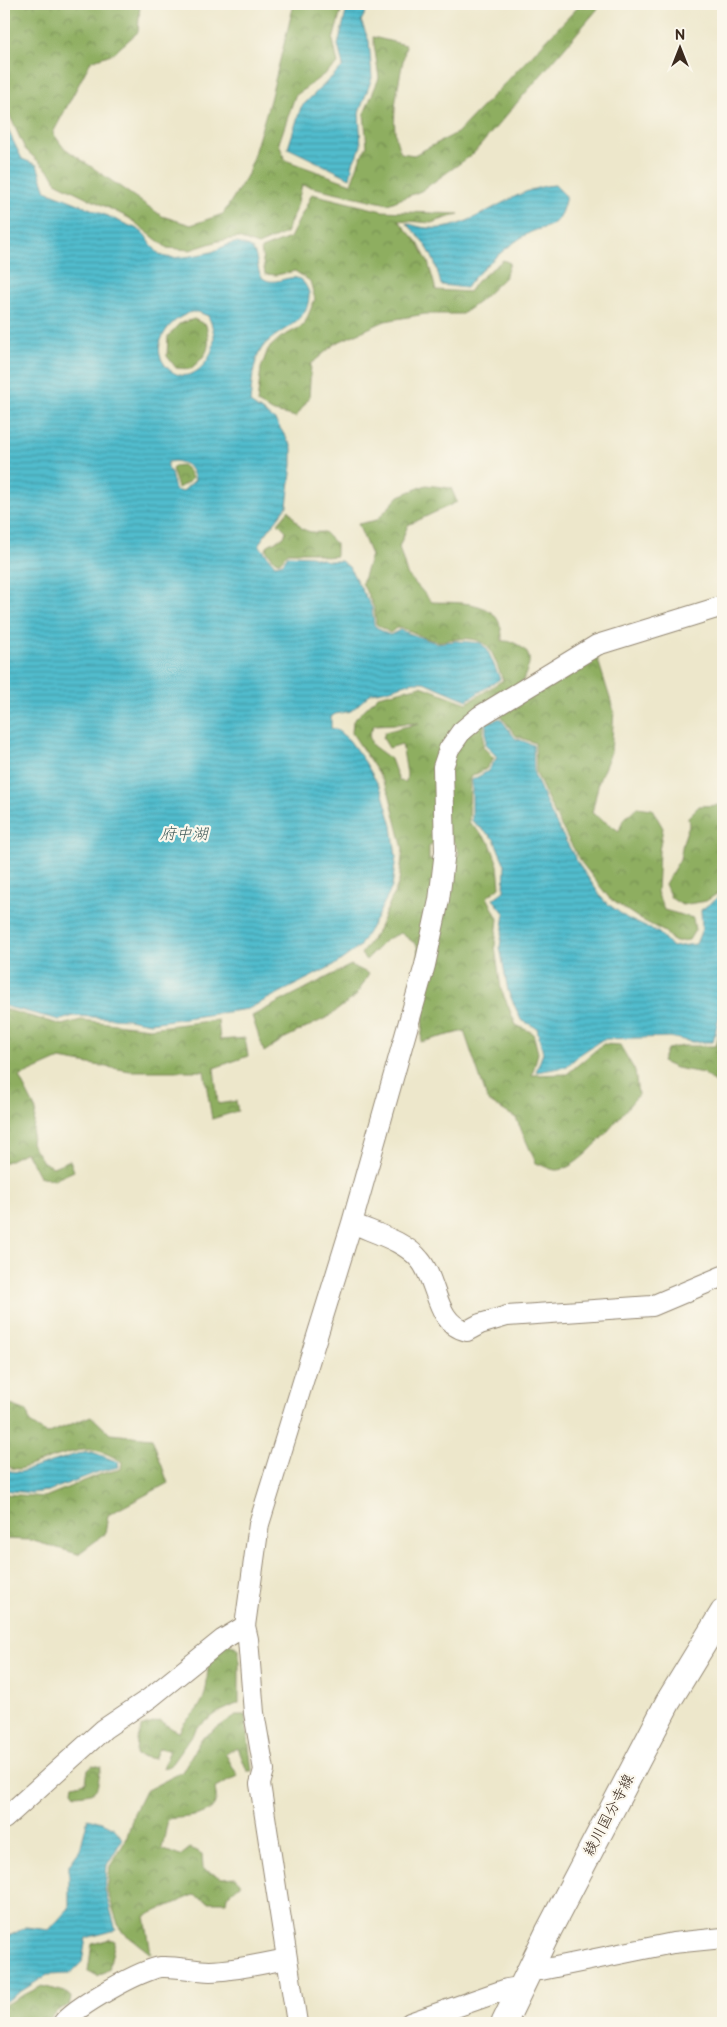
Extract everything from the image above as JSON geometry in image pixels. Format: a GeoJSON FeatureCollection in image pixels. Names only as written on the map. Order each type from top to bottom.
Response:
{"type":"FeatureCollection","features":[{"type":"Feature","properties":{"kind":"main road","name":"綾川国分寺線"},"geometry":{"type":"LineString","coordinates":[[504,2023],[668,1702],[723,1612]]}},
{"type":"Feature","properties":{"kind":"street"},"geometry":{"type":"LineString","coordinates":[[297,2023],[260,1784],[264,1770],[254,1713],[248,1638],[245,1626],[258,1524],[352,1223],[425,965],[437,909],[445,850],[443,767],[449,749],[461,732],[480,716],[597,644],[723,606]]}},
{"type":"Feature","properties":{"kind":"street"},"geometry":{"type":"LineString","coordinates":[[352,1223],[402,1246],[419,1258],[429,1272],[447,1320],[460,1330],[467,1331],[480,1324],[507,1316],[652,1306],[723,1276]]}},
{"type":"Feature","properties":{"kind":"street"},"geometry":{"type":"LineString","coordinates":[[4,1819],[104,1728],[150,1698],[222,1640],[245,1626]]}},
{"type":"Feature","properties":{"kind":"street"},"geometry":{"type":"LineString","coordinates":[[410,2023],[507,1989],[541,1970],[673,1943],[723,1938]]}},
{"type":"Feature","properties":{"kind":"street"},"geometry":{"type":"LineString","coordinates":[[62,2023],[90,2002],[136,1974],[160,1967],[210,1970],[246,1967],[286,1959]]}},
{"type":"Feature","properties":{"kind":"green space"},"geometry":{"type":"Polygon","coordinates":[[[4,4],[140,4],[138,32],[114,53],[91,61],[53,133],[63,147],[162,216],[191,225],[223,214],[248,174],[270,100],[294,4],[343,4],[333,40],[338,64],[295,96],[279,143],[285,160],[351,184],[361,156],[367,146],[364,114],[379,78],[373,37],[406,45],[396,100],[395,128],[401,153],[414,155],[457,133],[581,4],[602,4],[473,154],[421,191],[388,204],[302,185],[297,206],[286,233],[258,245],[238,238],[218,241],[190,250],[167,248],[129,218],[57,183],[52,174],[25,149],[4,103],[4,4]]]}},
{"type":"Feature","properties":{"kind":"green space"},"geometry":{"type":"Polygon","coordinates":[[[312,194],[382,211],[459,214],[431,223],[398,220],[418,243],[428,262],[436,290],[469,292],[477,281],[503,260],[510,263],[505,277],[480,301],[462,314],[425,314],[385,321],[336,343],[311,364],[309,398],[296,417],[274,412],[257,403],[261,368],[268,349],[280,338],[304,325],[315,299],[310,281],[295,271],[276,275],[265,274],[261,249],[290,238],[312,194]]]}},
{"type":"Feature","properties":{"kind":"green space"},"geometry":{"type":"Polygon","coordinates":[[[194,319],[206,325],[207,350],[205,355],[190,369],[176,368],[167,356],[168,336],[179,324],[194,319]]]}},
{"type":"Feature","properties":{"kind":"green space"},"geometry":{"type":"Polygon","coordinates":[[[182,465],[188,470],[192,478],[178,488],[172,469],[175,466],[182,465]]]}},
{"type":"Feature","properties":{"kind":"green space"},"geometry":{"type":"Polygon","coordinates":[[[426,485],[451,488],[457,502],[408,525],[399,547],[407,574],[432,602],[471,604],[489,611],[496,617],[501,628],[502,641],[516,644],[526,651],[528,655],[529,664],[522,683],[537,694],[597,657],[614,711],[611,752],[599,781],[592,813],[619,831],[623,820],[637,807],[652,809],[663,828],[659,851],[657,892],[664,910],[693,918],[695,930],[689,940],[674,942],[665,932],[640,919],[610,899],[581,862],[555,815],[536,773],[535,743],[516,736],[500,715],[484,722],[483,747],[494,758],[486,769],[470,777],[469,822],[490,843],[498,865],[500,887],[487,897],[498,919],[495,946],[501,989],[516,1025],[533,1033],[538,1053],[532,1075],[567,1074],[603,1044],[620,1045],[635,1071],[638,1095],[588,1152],[565,1168],[555,1170],[536,1163],[516,1118],[488,1101],[464,1031],[421,1042],[425,1003],[417,945],[401,933],[387,939],[366,960],[361,954],[377,932],[399,882],[403,849],[389,793],[352,733],[353,721],[378,696],[421,686],[467,703],[503,680],[489,648],[484,643],[468,639],[436,641],[401,628],[396,628],[390,633],[376,624],[374,608],[362,583],[371,555],[358,524],[377,520],[399,496],[426,485]],[[419,723],[374,725],[369,735],[372,745],[391,759],[399,781],[406,782],[407,774],[402,744],[389,748],[383,738],[385,732],[419,723]],[[439,838],[429,847],[429,860],[454,862],[459,853],[452,838],[439,838]]]}},
{"type":"Feature","properties":{"kind":"green space"},"geometry":{"type":"Polygon","coordinates":[[[289,510],[302,528],[310,532],[324,532],[336,544],[336,556],[325,557],[313,552],[288,552],[280,562],[275,561],[266,550],[268,545],[284,537],[286,531],[278,523],[289,510]]]}},
{"type":"Feature","properties":{"kind":"green space"},"geometry":{"type":"Polygon","coordinates":[[[723,805],[723,890],[706,901],[682,905],[671,898],[665,884],[680,859],[689,825],[688,817],[699,806],[723,805]]]}},
{"type":"Feature","properties":{"kind":"green space"},"geometry":{"type":"Polygon","coordinates":[[[351,965],[369,974],[356,996],[328,1017],[285,1038],[264,1052],[252,1016],[351,965]]]}},
{"type":"Feature","properties":{"kind":"green space"},"geometry":{"type":"Polygon","coordinates":[[[4,1009],[62,1025],[81,1020],[150,1028],[218,1020],[220,1040],[245,1038],[248,1056],[214,1068],[218,1104],[236,1101],[238,1111],[212,1119],[204,1071],[130,1071],[60,1059],[19,1077],[36,1110],[31,1143],[43,1162],[53,1167],[70,1160],[74,1171],[54,1180],[39,1176],[26,1152],[4,1163],[4,1009]]]}},
{"type":"Feature","properties":{"kind":"green space"},"geometry":{"type":"Polygon","coordinates":[[[723,1016],[723,1089],[703,1073],[676,1068],[662,1062],[667,1049],[683,1046],[716,1046],[723,1016]]]}},
{"type":"Feature","properties":{"kind":"green space"},"geometry":{"type":"Polygon","coordinates":[[[4,1405],[11,1405],[27,1411],[30,1423],[47,1434],[91,1416],[110,1434],[152,1438],[168,1483],[108,1515],[105,1534],[78,1554],[30,1540],[4,1539],[4,1494],[45,1497],[101,1474],[121,1469],[122,1462],[101,1452],[86,1450],[67,1453],[19,1469],[11,1468],[4,1464],[4,1405]]]}},
{"type":"Feature","properties":{"kind":"green space"},"geometry":{"type":"Polygon","coordinates":[[[228,1642],[239,1649],[239,1703],[217,1713],[198,1727],[170,1766],[163,1768],[170,1750],[159,1748],[154,1759],[136,1755],[137,1740],[143,1726],[160,1721],[179,1733],[183,1724],[203,1700],[207,1681],[208,1654],[228,1642]]]}},
{"type":"Feature","properties":{"kind":"green space"},"geometry":{"type":"Polygon","coordinates":[[[236,1715],[245,1715],[252,1771],[247,1771],[238,1748],[225,1753],[238,1776],[215,1788],[216,1799],[210,1810],[189,1817],[168,1819],[162,1849],[180,1856],[190,1848],[202,1854],[203,1869],[222,1878],[236,1877],[241,1884],[227,1896],[226,1902],[209,1902],[194,1895],[145,1916],[151,1954],[120,1930],[107,1891],[110,1866],[126,1840],[134,1813],[145,1791],[182,1772],[201,1739],[236,1715]]]}},
{"type":"Feature","properties":{"kind":"green space"},"geometry":{"type":"Polygon","coordinates":[[[93,1765],[101,1767],[96,1789],[93,1792],[75,1795],[72,1791],[73,1785],[86,1782],[88,1769],[93,1765]]]}},
{"type":"Feature","properties":{"kind":"green space"},"geometry":{"type":"Polygon","coordinates":[[[110,1939],[115,1941],[109,1969],[98,1976],[88,1971],[92,1944],[110,1939]]]}},
{"type":"Feature","properties":{"kind":"green space"},"geometry":{"type":"Polygon","coordinates":[[[42,1986],[65,1992],[71,1997],[69,2006],[56,2012],[47,2023],[4,2023],[4,2005],[42,1986]]]}},
{"type":"Feature","properties":{"kind":"water"},"geometry":{"type":"Polygon","coordinates":[[[348,4],[370,4],[361,21],[369,41],[372,78],[359,113],[361,146],[353,163],[350,178],[288,148],[301,107],[343,66],[338,45],[348,4]]]}},
{"type":"Feature","properties":{"kind":"water","name":"府中湖"},"geometry":{"type":"Polygon","coordinates":[[[4,122],[22,159],[37,165],[46,191],[139,230],[162,256],[195,255],[211,252],[237,243],[252,249],[260,273],[266,280],[277,281],[298,278],[302,281],[309,293],[307,306],[303,314],[262,348],[256,361],[253,375],[250,403],[275,420],[292,447],[292,465],[287,506],[259,545],[275,565],[283,563],[288,555],[311,556],[328,561],[341,561],[349,567],[372,608],[374,625],[383,632],[390,635],[400,630],[436,643],[456,641],[481,643],[487,649],[500,679],[467,700],[424,682],[413,682],[371,693],[351,711],[335,714],[331,717],[331,728],[337,730],[349,740],[382,791],[392,826],[396,857],[392,887],[376,919],[359,947],[336,964],[248,1009],[150,1023],[129,1019],[74,1016],[60,1020],[4,1006],[4,122]],[[191,312],[169,326],[163,335],[160,347],[160,356],[165,365],[174,373],[182,375],[191,374],[198,370],[205,363],[213,345],[214,332],[208,316],[198,312],[191,312]],[[174,461],[168,462],[167,467],[171,473],[175,490],[182,492],[195,480],[188,466],[174,461]]]}},
{"type":"Feature","properties":{"kind":"water"},"geometry":{"type":"Polygon","coordinates":[[[555,185],[566,196],[562,211],[556,221],[551,225],[531,232],[515,242],[486,265],[466,288],[441,285],[433,258],[420,238],[406,223],[426,228],[444,228],[460,224],[523,193],[555,185]]]}},
{"type":"Feature","properties":{"kind":"water"},"geometry":{"type":"Polygon","coordinates":[[[500,718],[515,738],[533,745],[534,774],[552,816],[578,863],[604,901],[628,919],[659,933],[672,947],[696,944],[702,929],[701,910],[723,894],[723,1012],[719,1017],[713,1042],[692,1042],[670,1037],[603,1039],[579,1055],[566,1067],[536,1072],[543,1053],[537,1028],[521,1020],[508,991],[500,947],[505,914],[493,899],[504,891],[505,865],[494,839],[472,821],[472,780],[488,771],[497,757],[486,745],[486,723],[500,718]]]}},
{"type":"Feature","properties":{"kind":"water"},"geometry":{"type":"Polygon","coordinates":[[[92,1452],[118,1462],[119,1467],[101,1471],[48,1491],[31,1493],[4,1490],[4,1468],[20,1472],[77,1454],[92,1452]]]}},
{"type":"Feature","properties":{"kind":"water"},"geometry":{"type":"Polygon","coordinates":[[[88,1818],[113,1827],[122,1840],[107,1865],[105,1890],[116,1930],[86,1938],[82,1962],[70,1974],[47,1975],[4,2002],[4,1939],[26,1927],[49,1930],[69,1908],[69,1865],[80,1850],[88,1818]]]}}]}
